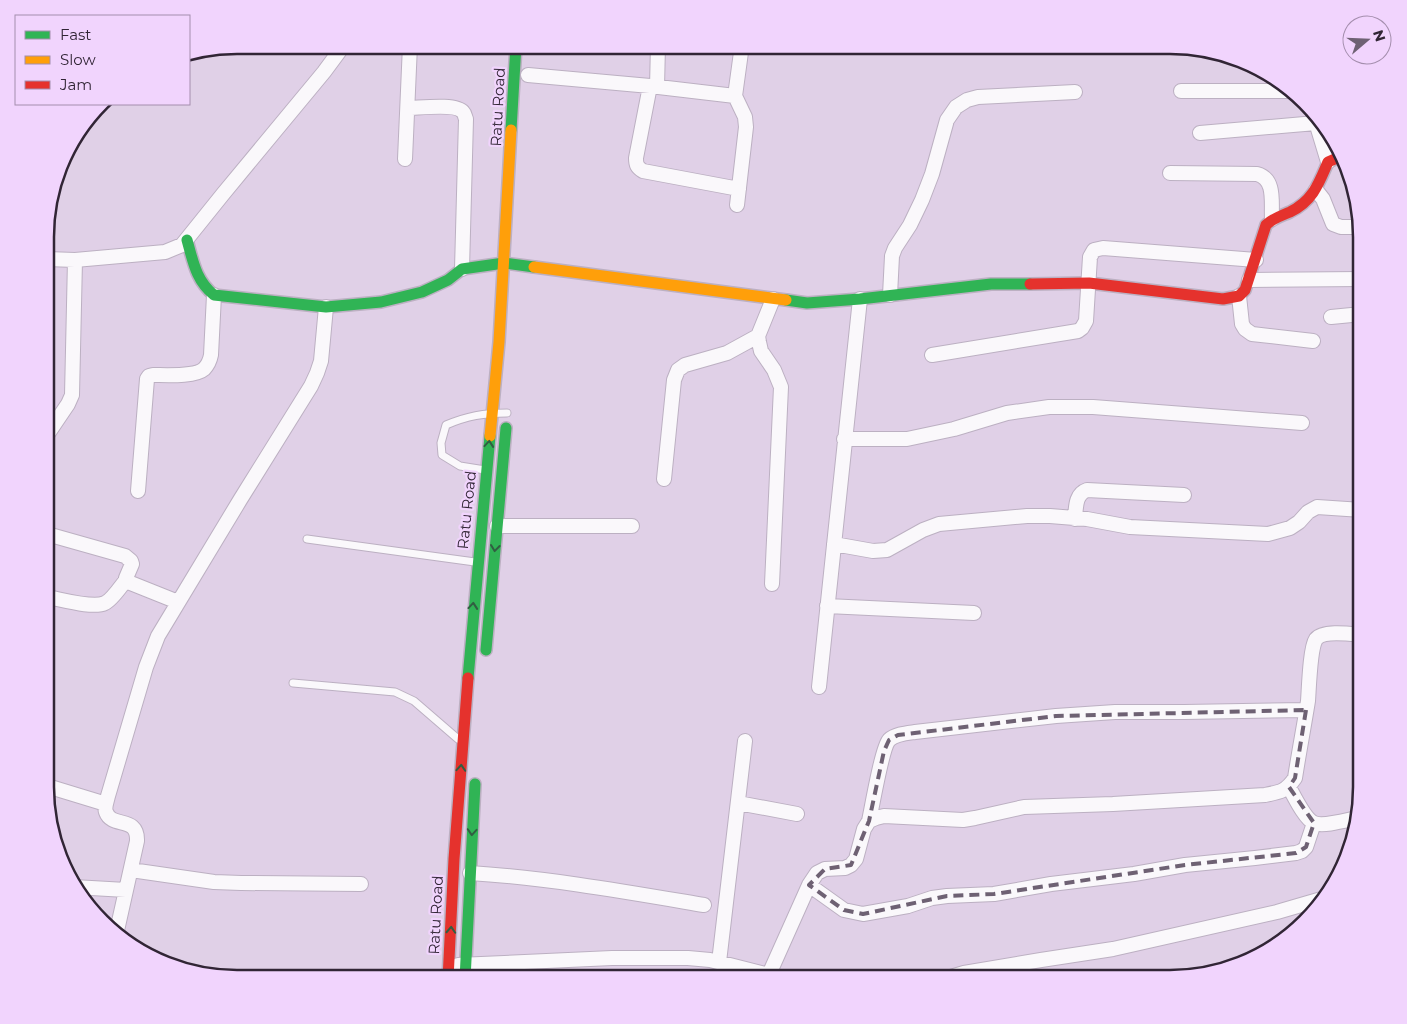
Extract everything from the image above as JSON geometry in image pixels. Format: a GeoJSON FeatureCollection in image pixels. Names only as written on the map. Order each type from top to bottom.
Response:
{"type":"FeatureCollection","features":[{"type":"Feature","properties":{"kind":"main road","name":"Ratu Road"},"geometry":{"type":"LineString","coordinates":[[448,970],[477,562],[499,342],[516,54]]}},
{"type":"Feature","properties":{"kind":"main road"},"geometry":{"type":"LineString","coordinates":[[187,240],[197,275],[203,286],[214,295],[326,306],[398,299],[422,292],[448,280],[462,269],[504,263],[807,303],[890,296],[991,284],[1089,283],[1223,299],[1239,296],[1245,290],[1266,224],[1272,219],[1292,211],[1310,198],[1316,190],[1328,162],[1335,159]]}},
{"type":"Feature","properties":{"kind":"main road","name":"Ratu Road"},"geometry":{"type":"LineString","coordinates":[[485,659],[507,408]]}},
{"type":"Feature","properties":{"kind":"main road"},"geometry":{"type":"LineString","coordinates":[[466,970],[476,773]]}},
{"type":"Feature","properties":{"kind":"street"},"geometry":{"type":"LineString","coordinates":[[54,259],[75,260],[165,252],[182,245],[337,54]]}},
{"type":"Feature","properties":{"kind":"street"},"geometry":{"type":"LineString","coordinates":[[405,159],[410,54]]}},
{"type":"Feature","properties":{"kind":"street"},"geometry":{"type":"LineString","coordinates":[[657,54],[654,86],[636,164],[643,171],[739,189]]}},
{"type":"Feature","properties":{"kind":"street"},"geometry":{"type":"LineString","coordinates":[[737,205],[746,127],[745,117],[735,96],[741,54]]}},
{"type":"Feature","properties":{"kind":"street"},"geometry":{"type":"LineString","coordinates":[[528,75],[654,86],[735,96]]}},
{"type":"Feature","properties":{"kind":"street"},"geometry":{"type":"LineString","coordinates":[[1182,90],[1280,91]]}},
{"type":"Feature","properties":{"kind":"street"},"geometry":{"type":"LineString","coordinates":[[890,296],[892,256],[922,200],[932,174],[947,120],[956,106],[978,97],[1075,92]]}},
{"type":"Feature","properties":{"kind":"street"},"geometry":{"type":"LineString","coordinates":[[408,108],[458,108],[463,112],[466,119],[462,269]]}},
{"type":"Feature","properties":{"kind":"street"},"geometry":{"type":"LineString","coordinates":[[1200,133],[1312,121]]}},
{"type":"Feature","properties":{"kind":"street"},"geometry":{"type":"LineString","coordinates":[[1317,128],[1328,162]]}},
{"type":"Feature","properties":{"kind":"street"},"geometry":{"type":"LineString","coordinates":[[1170,173],[1257,174],[1264,176],[1271,188],[1272,219]]}},
{"type":"Feature","properties":{"kind":"street"},"geometry":{"type":"LineString","coordinates":[[1316,190],[1327,207],[1333,224],[1341,227],[1353,227]]}},
{"type":"Feature","properties":{"kind":"street"},"geometry":{"type":"LineString","coordinates":[[932,355],[1078,331],[1086,320],[1090,257],[1094,250],[1103,248],[1256,260]]}},
{"type":"Feature","properties":{"kind":"street"},"geometry":{"type":"LineString","coordinates":[[54,425],[68,404],[72,394],[75,260]]}},
{"type":"Feature","properties":{"kind":"street"},"geometry":{"type":"LineString","coordinates":[[1249,280],[1353,279]]}},
{"type":"Feature","properties":{"kind":"street"},"geometry":{"type":"LineString","coordinates":[[138,491],[147,379],[153,375],[200,372],[204,368],[211,355],[214,295]]}},
{"type":"Feature","properties":{"kind":"street"},"geometry":{"type":"LineString","coordinates":[[1239,296],[1242,324],[1252,334],[1313,341]]}},
{"type":"Feature","properties":{"kind":"street"},"geometry":{"type":"LineString","coordinates":[[772,584],[781,387],[774,370],[761,351],[758,336],[773,299]]}},
{"type":"Feature","properties":{"kind":"street"},"geometry":{"type":"LineString","coordinates":[[819,687],[860,299]]}},
{"type":"Feature","properties":{"kind":"street"},"geometry":{"type":"LineString","coordinates":[[118,926],[138,834],[132,826],[111,819],[105,810],[146,667],[158,636],[311,386],[321,361],[326,306]]}},
{"type":"Feature","properties":{"kind":"street"},"geometry":{"type":"LineString","coordinates":[[1330,317],[1353,315]]}},
{"type":"Feature","properties":{"kind":"street"},"geometry":{"type":"LineString","coordinates":[[664,479],[674,380],[678,370],[685,365],[727,353],[758,336]]}},
{"type":"Feature","properties":{"kind":"street"},"geometry":{"type":"LineString","coordinates":[[844,440],[907,439],[954,429],[1007,413],[1049,407],[1093,407],[1302,423]]}},
{"type":"Feature","properties":{"kind":"street"},"geometry":{"type":"LineString","coordinates":[[1075,518],[1079,494],[1087,490],[1184,495]]}},
{"type":"Feature","properties":{"kind":"street"},"geometry":{"type":"LineString","coordinates":[[834,544],[886,550],[923,530],[939,524],[1027,516],[1075,518],[1130,527],[1268,534],[1290,528],[1308,512],[1317,507],[1353,509]]}},
{"type":"Feature","properties":{"kind":"street"},"geometry":{"type":"LineString","coordinates":[[497,526],[632,526]]}},
{"type":"Feature","properties":{"kind":"street"},"geometry":{"type":"LineString","coordinates":[[54,536],[125,556],[129,558],[132,564],[126,580],[108,601],[99,605],[54,598]]}},
{"type":"Feature","properties":{"kind":"street"},"geometry":{"type":"LineString","coordinates":[[126,580],[178,602]]}},
{"type":"Feature","properties":{"kind":"street"},"geometry":{"type":"LineString","coordinates":[[828,606],[974,613]]}},
{"type":"Feature","properties":{"kind":"street"},"geometry":{"type":"LineString","coordinates":[[869,821],[884,816],[964,820],[1024,807],[1113,804],[1265,795],[1281,792],[1289,787],[1295,778],[1306,710],[1313,648],[1316,639],[1330,633],[1353,634]]}},
{"type":"Feature","properties":{"kind":"street"},"geometry":{"type":"LineString","coordinates":[[771,970],[809,885],[817,873],[824,869],[845,868],[856,859],[864,829],[869,821],[884,751],[889,740],[898,735],[1056,716],[1114,712],[1306,710]]}},
{"type":"Feature","properties":{"kind":"street"},"geometry":{"type":"LineString","coordinates":[[719,962],[745,741]]}},
{"type":"Feature","properties":{"kind":"street"},"geometry":{"type":"LineString","coordinates":[[1289,787],[1308,818],[1314,823],[1322,824],[1351,819]]}},
{"type":"Feature","properties":{"kind":"street"},"geometry":{"type":"LineString","coordinates":[[54,788],[106,804]]}},
{"type":"Feature","properties":{"kind":"street"},"geometry":{"type":"LineString","coordinates":[[738,803],[798,814]]}},
{"type":"Feature","properties":{"kind":"street"},"geometry":{"type":"LineString","coordinates":[[809,885],[844,910],[863,914],[908,906],[932,898],[994,894],[1184,865],[1296,853],[1306,846],[1314,823]]}},
{"type":"Feature","properties":{"kind":"street"},"geometry":{"type":"LineString","coordinates":[[131,870],[214,882],[360,884]]}},
{"type":"Feature","properties":{"kind":"street"},"geometry":{"type":"LineString","coordinates":[[470,873],[600,888],[704,905]]}},
{"type":"Feature","properties":{"kind":"street"},"geometry":{"type":"LineString","coordinates":[[84,888],[126,890]]}},
{"type":"Feature","properties":{"kind":"street"},"geometry":{"type":"LineString","coordinates":[[985,970],[1113,949],[1277,912],[1313,902]]}},
{"type":"Feature","properties":{"kind":"street"},"geometry":{"type":"LineString","coordinates":[[487,970],[612,958],[688,958],[719,962],[747,970]]}},
{"type":"Feature","properties":{"kind":"lane"},"geometry":{"type":"LineString","coordinates":[[502,474],[460,466],[442,455],[441,443],[446,425],[464,418],[507,408]]}},
{"type":"Feature","properties":{"kind":"lane"},"geometry":{"type":"LineString","coordinates":[[307,539],[477,562]]}},
{"type":"Feature","properties":{"kind":"lane"},"geometry":{"type":"LineString","coordinates":[[293,683],[395,692],[414,701],[463,743]]}},
{"type":"Feature","properties":{"kind":"highlighted area"},"geometry":{"type":"Polygon","coordinates":[[[1306,710],[1295,778],[1289,787],[1314,823],[1306,847],[1296,853],[1185,865],[994,894],[947,896],[863,914],[844,910],[809,885],[825,869],[851,865],[869,821],[884,751],[889,740],[898,735],[1056,716],[1306,710]]]}},
{"type":"Feature","properties":{"kind":"traffic: fast"},"geometry":{"type":"LineString","coordinates":[[511,130],[515,54]]}},
{"type":"Feature","properties":{"kind":"traffic: fast"},"geometry":{"type":"LineString","coordinates":[[187,240],[199,277],[214,295],[326,307],[381,302],[422,292],[448,280],[462,269],[504,263],[534,267]]}},
{"type":"Feature","properties":{"kind":"traffic: fast"},"geometry":{"type":"LineString","coordinates":[[786,300],[807,303],[991,284],[1030,284]]}},
{"type":"Feature","properties":{"kind":"traffic: fast"},"geometry":{"type":"LineString","coordinates":[[486,650],[506,428]]}},
{"type":"Feature","properties":{"kind":"traffic: fast"},"geometry":{"type":"LineString","coordinates":[[468,678],[490,436]]}},
{"type":"Feature","properties":{"kind":"traffic: fast"},"geometry":{"type":"LineString","coordinates":[[465,970],[475,784]]}},
{"type":"Feature","properties":{"kind":"traffic: slow"},"geometry":{"type":"LineString","coordinates":[[490,436],[499,342],[511,130]]}},
{"type":"Feature","properties":{"kind":"traffic: slow"},"geometry":{"type":"LineString","coordinates":[[534,267],[786,300]]}},
{"type":"Feature","properties":{"kind":"traffic: jam"},"geometry":{"type":"LineString","coordinates":[[1030,284],[1089,283],[1223,299],[1239,296],[1245,290],[1266,225],[1274,219],[1298,208],[1310,197],[1322,177],[1328,162],[1335,159]]}},
{"type":"Feature","properties":{"kind":"traffic: jam"},"geometry":{"type":"LineString","coordinates":[[448,970],[454,859],[468,678]]}}]}
